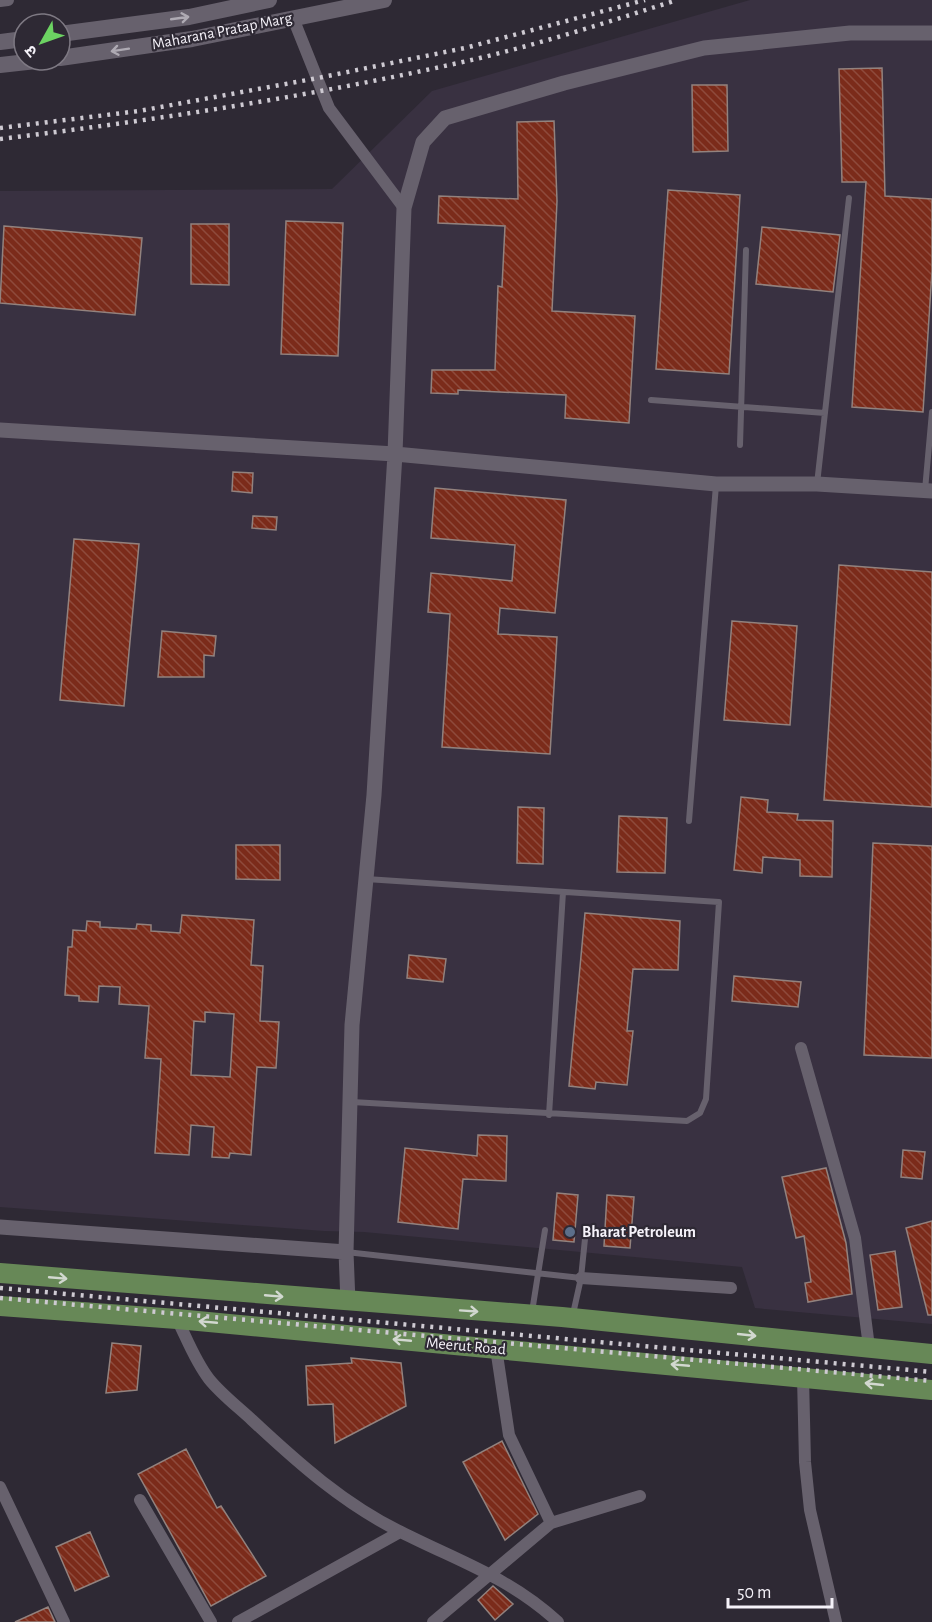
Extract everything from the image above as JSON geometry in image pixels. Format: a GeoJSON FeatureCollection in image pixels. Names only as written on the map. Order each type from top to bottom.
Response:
{"type":"FeatureCollection","features":[{"type":"Feature","properties":{"kind":"main road","name":"Maharana Pratap Marg"},"geometry":{"type":"LineString","coordinates":[[72,32],[189,17],[269,0]]}},
{"type":"Feature","properties":{"kind":"main road","name":"Maharana Pratap Marg"},"geometry":{"type":"LineString","coordinates":[[72,56],[192,39],[384,0]]}},
{"type":"Feature","properties":{"kind":"main road"},"geometry":{"type":"LineString","coordinates":[[0,1273],[572,1318],[932,1354]]}},
{"type":"Feature","properties":{"kind":"main road"},"geometry":{"type":"LineString","coordinates":[[347,1335],[348,1302]]}},
{"type":"Feature","properties":{"kind":"main road","name":"Meerut Road"},"geometry":{"type":"LineString","coordinates":[[0,1306],[177,1319],[932,1390]]}},
{"type":"Feature","properties":{"kind":"street"},"geometry":{"type":"LineString","coordinates":[[0,1],[8,0]]}},
{"type":"Feature","properties":{"kind":"street"},"geometry":{"type":"LineString","coordinates":[[293,18],[329,108],[404,208]]}},
{"type":"Feature","properties":{"kind":"street"},"geometry":{"type":"LineString","coordinates":[[348,1302],[346,1252],[352,1102],[352,1025],[374,795],[395,454],[404,208],[423,142],[445,118],[564,83],[704,48],[850,33],[932,33]]}},
{"type":"Feature","properties":{"kind":"street"},"geometry":{"type":"LineString","coordinates":[[0,430],[395,454],[716,484],[817,484],[928,491]]}},
{"type":"Feature","properties":{"kind":"street"},"geometry":{"type":"LineString","coordinates":[[801,1048],[855,1238],[869,1347]]}},
{"type":"Feature","properties":{"kind":"street"},"geometry":{"type":"LineString","coordinates":[[0,1227],[346,1252]]}},
{"type":"Feature","properties":{"kind":"street"},"geometry":{"type":"LineString","coordinates":[[581,1278],[731,1288]]}},
{"type":"Feature","properties":{"kind":"street"},"geometry":{"type":"LineString","coordinates":[[177,1319],[193,1353],[210,1380],[304,1468],[344,1499],[400,1532],[490,1572],[520,1590],[558,1622]]}},
{"type":"Feature","properties":{"kind":"street"},"geometry":{"type":"LineString","coordinates":[[496,1348],[509,1435],[551,1523]]}},
{"type":"Feature","properties":{"kind":"street"},"geometry":{"type":"LineString","coordinates":[[803,1377],[810,1510],[836,1622]]}},
{"type":"Feature","properties":{"kind":"street"},"geometry":{"type":"LineString","coordinates":[[0,1487],[64,1622]]}},
{"type":"Feature","properties":{"kind":"street"},"geometry":{"type":"LineString","coordinates":[[438,1621],[490,1572],[551,1523],[640,1496]]}},
{"type":"Feature","properties":{"kind":"street"},"geometry":{"type":"LineString","coordinates":[[140,1500],[212,1622]]}},
{"type":"Feature","properties":{"kind":"street"},"geometry":{"type":"LineString","coordinates":[[238,1622],[400,1532]]}},
{"type":"Feature","properties":{"kind":"lane"},"geometry":{"type":"LineString","coordinates":[[817,484],[849,198]]}},
{"type":"Feature","properties":{"kind":"lane"},"geometry":{"type":"LineString","coordinates":[[740,445],[746,250]]}},
{"type":"Feature","properties":{"kind":"lane"},"geometry":{"type":"LineString","coordinates":[[651,400],[825,413]]}},
{"type":"Feature","properties":{"kind":"lane"},"geometry":{"type":"LineString","coordinates":[[928,491],[932,412]]}},
{"type":"Feature","properties":{"kind":"lane"},"geometry":{"type":"LineString","coordinates":[[689,821],[716,484]]}},
{"type":"Feature","properties":{"kind":"lane"},"geometry":{"type":"LineString","coordinates":[[352,1102],[549,1115],[687,1121],[700,1113],[706,1099],[719,902],[365,879]]}},
{"type":"Feature","properties":{"kind":"lane"},"geometry":{"type":"LineString","coordinates":[[549,1115],[564,892]]}},
{"type":"Feature","properties":{"kind":"lane"},"geometry":{"type":"LineString","coordinates":[[572,1318],[581,1278],[586,1229]]}},
{"type":"Feature","properties":{"kind":"lane"},"geometry":{"type":"LineString","coordinates":[[532,1315],[540,1273],[544,1230]]}},
{"type":"Feature","properties":{"kind":"lane"},"geometry":{"type":"LineString","coordinates":[[346,1252],[581,1278]]}},
{"type":"Feature","properties":{"kind":"shaded area"},"geometry":{"type":"Polygon","coordinates":[[[750,0],[932,0],[932,1324],[755,1308],[742,1267],[364,1232],[0,1207],[0,191],[332,189],[432,91],[750,0]]]}},
{"type":"Feature","properties":{"kind":"building"},"geometry":{"type":"Polygon","coordinates":[[[882,68],[885,196],[932,199],[932,271],[923,412],[852,407],[866,182],[842,182],[839,69],[882,68]]]}},
{"type":"Feature","properties":{"kind":"building"},"geometry":{"type":"Polygon","coordinates":[[[692,85],[727,85],[728,151],[693,152],[692,85]]]}},
{"type":"Feature","properties":{"kind":"building"},"geometry":{"type":"Polygon","coordinates":[[[554,121],[557,201],[552,311],[635,316],[629,423],[565,418],[566,395],[458,390],[458,394],[431,393],[432,370],[495,370],[498,286],[502,287],[505,226],[438,223],[439,196],[518,199],[517,122],[554,121]]]}},
{"type":"Feature","properties":{"kind":"building"},"geometry":{"type":"Polygon","coordinates":[[[668,190],[740,195],[729,374],[656,369],[668,190]]]}},
{"type":"Feature","properties":{"kind":"building"},"geometry":{"type":"Polygon","coordinates":[[[286,221],[343,223],[338,356],[281,354],[286,221]]]}},
{"type":"Feature","properties":{"kind":"building"},"geometry":{"type":"Polygon","coordinates":[[[191,224],[229,224],[229,285],[191,284],[191,224]]]}},
{"type":"Feature","properties":{"kind":"building"},"geometry":{"type":"Polygon","coordinates":[[[4,226],[142,238],[135,315],[0,303],[4,226]]]}},
{"type":"Feature","properties":{"kind":"building"},"geometry":{"type":"Polygon","coordinates":[[[762,227],[840,235],[833,292],[756,284],[762,227]]]}},
{"type":"Feature","properties":{"kind":"building"},"geometry":{"type":"Polygon","coordinates":[[[233,472],[253,473],[252,493],[232,491],[233,472]]]}},
{"type":"Feature","properties":{"kind":"building"},"geometry":{"type":"Polygon","coordinates":[[[435,488],[566,500],[555,613],[500,608],[498,634],[557,637],[550,754],[442,747],[450,614],[428,612],[431,573],[512,581],[515,545],[431,538],[435,488]]]}},
{"type":"Feature","properties":{"kind":"building"},"geometry":{"type":"Polygon","coordinates":[[[253,516],[277,517],[276,530],[252,528],[253,516]]]}},
{"type":"Feature","properties":{"kind":"building"},"geometry":{"type":"Polygon","coordinates":[[[74,539],[139,544],[124,706],[60,700],[74,539]]]}},
{"type":"Feature","properties":{"kind":"building"},"geometry":{"type":"Polygon","coordinates":[[[839,565],[932,572],[932,807],[824,800],[839,565]]]}},
{"type":"Feature","properties":{"kind":"building"},"geometry":{"type":"Polygon","coordinates":[[[732,621],[797,626],[790,725],[724,720],[732,621]]]}},
{"type":"Feature","properties":{"kind":"building"},"geometry":{"type":"Polygon","coordinates":[[[162,631],[216,636],[214,656],[204,655],[204,677],[158,677],[162,631]]]}},
{"type":"Feature","properties":{"kind":"building"},"geometry":{"type":"Polygon","coordinates":[[[741,797],[768,800],[767,812],[798,814],[797,820],[833,821],[832,877],[800,876],[800,860],[763,857],[762,873],[734,870],[741,797]]]}},
{"type":"Feature","properties":{"kind":"building"},"geometry":{"type":"Polygon","coordinates":[[[518,807],[544,808],[543,864],[517,863],[518,807]]]}},
{"type":"Feature","properties":{"kind":"building"},"geometry":{"type":"Polygon","coordinates":[[[619,816],[667,818],[665,873],[617,872],[619,816]]]}},
{"type":"Feature","properties":{"kind":"building"},"geometry":{"type":"Polygon","coordinates":[[[873,843],[932,846],[932,1058],[864,1055],[873,843]]]}},
{"type":"Feature","properties":{"kind":"building"},"geometry":{"type":"Polygon","coordinates":[[[236,845],[280,845],[280,880],[236,879],[236,845]]]}},
{"type":"Feature","properties":{"kind":"building"},"geometry":{"type":"Polygon","coordinates":[[[585,913],[680,921],[678,970],[633,969],[627,1031],[633,1031],[627,1085],[596,1082],[595,1089],[569,1086],[585,913]]]}},
{"type":"Feature","properties":{"kind":"building"},"geometry":{"type":"Polygon","coordinates":[[[182,915],[254,920],[251,965],[263,966],[260,1021],[279,1022],[276,1068],[257,1067],[251,1155],[230,1153],[229,1158],[212,1157],[214,1127],[191,1125],[189,1155],[155,1153],[161,1059],[145,1058],[149,1006],[119,1004],[120,987],[99,986],[98,1002],[79,1001],[79,996],[65,995],[68,947],[72,947],[73,930],[86,931],[87,921],[100,922],[100,927],[136,929],[137,924],[151,925],[151,931],[180,933],[182,915]],[[205,1012],[205,1022],[194,1021],[191,1075],[230,1077],[234,1014],[205,1012]]]}},
{"type":"Feature","properties":{"kind":"building"},"geometry":{"type":"Polygon","coordinates":[[[409,955],[446,959],[443,982],[407,978],[409,955]]]}},
{"type":"Feature","properties":{"kind":"building"},"geometry":{"type":"Polygon","coordinates":[[[734,976],[801,982],[798,1007],[732,1001],[734,976]]]}},
{"type":"Feature","properties":{"kind":"building"},"geometry":{"type":"Polygon","coordinates":[[[478,1135],[507,1136],[506,1181],[463,1179],[458,1229],[398,1222],[405,1148],[477,1156],[478,1135]]]}},
{"type":"Feature","properties":{"kind":"building"},"geometry":{"type":"Polygon","coordinates":[[[903,1150],[925,1152],[922,1179],[901,1177],[903,1150]]]}},
{"type":"Feature","properties":{"kind":"building"},"geometry":{"type":"Polygon","coordinates":[[[826,1168],[846,1243],[852,1294],[808,1302],[805,1283],[811,1282],[804,1236],[796,1238],[782,1177],[826,1168]]]}},
{"type":"Feature","properties":{"kind":"building"},"geometry":{"type":"Polygon","coordinates":[[[557,1193],[578,1195],[574,1242],[553,1240],[557,1193]]]}},
{"type":"Feature","properties":{"kind":"building"},"geometry":{"type":"Polygon","coordinates":[[[607,1195],[634,1197],[630,1248],[604,1246],[607,1195]]]}},
{"type":"Feature","properties":{"kind":"building"},"geometry":{"type":"Polygon","coordinates":[[[932,1221],[932,1315],[928,1315],[906,1228],[932,1221]]]}},
{"type":"Feature","properties":{"kind":"building"},"geometry":{"type":"Polygon","coordinates":[[[895,1251],[902,1307],[878,1310],[870,1255],[895,1251]]]}},
{"type":"Feature","properties":{"kind":"building"},"geometry":{"type":"Polygon","coordinates":[[[112,1343],[141,1346],[137,1390],[106,1393],[112,1343]]]}},
{"type":"Feature","properties":{"kind":"building"},"geometry":{"type":"Polygon","coordinates":[[[351,1358],[401,1363],[406,1406],[335,1443],[333,1404],[308,1405],[306,1366],[352,1363],[351,1358]]]}},
{"type":"Feature","properties":{"kind":"building"},"geometry":{"type":"Polygon","coordinates":[[[502,1441],[538,1514],[505,1540],[463,1462],[502,1441]]]}},
{"type":"Feature","properties":{"kind":"building"},"geometry":{"type":"Polygon","coordinates":[[[186,1449],[217,1508],[221,1506],[266,1576],[211,1606],[138,1474],[186,1449]]]}},
{"type":"Feature","properties":{"kind":"building"},"geometry":{"type":"Polygon","coordinates":[[[90,1532],[109,1576],[75,1591],[56,1547],[90,1532]]]}},
{"type":"Feature","properties":{"kind":"building"},"geometry":{"type":"Polygon","coordinates":[[[493,1586],[513,1604],[495,1620],[478,1600],[493,1586]]]}},
{"type":"Feature","properties":{"kind":"building"},"geometry":{"type":"Polygon","coordinates":[[[48,1607],[55,1622],[15,1622],[48,1607]]]}},
{"type":"Feature","properties":{"kind":"railway"},"geometry":{"type":"LineString","coordinates":[[0,128],[139,111],[318,78],[465,48],[645,0]]}},
{"type":"Feature","properties":{"kind":"railway"},"geometry":{"type":"LineString","coordinates":[[0,139],[235,106],[409,74],[520,48],[677,0]]}},
{"type":"Feature","properties":{"kind":"railway"},"geometry":{"type":"LineString","coordinates":[[0,1288],[932,1372]]}},
{"type":"Feature","properties":{"kind":"railway"},"geometry":{"type":"LineString","coordinates":[[0,1298],[932,1381]]}},
{"type":"Feature","properties":{"kind":"place","name":"Bharat Petroleum"},"geometry":{"type":"Point","coordinates":[570,1232]}}]}
